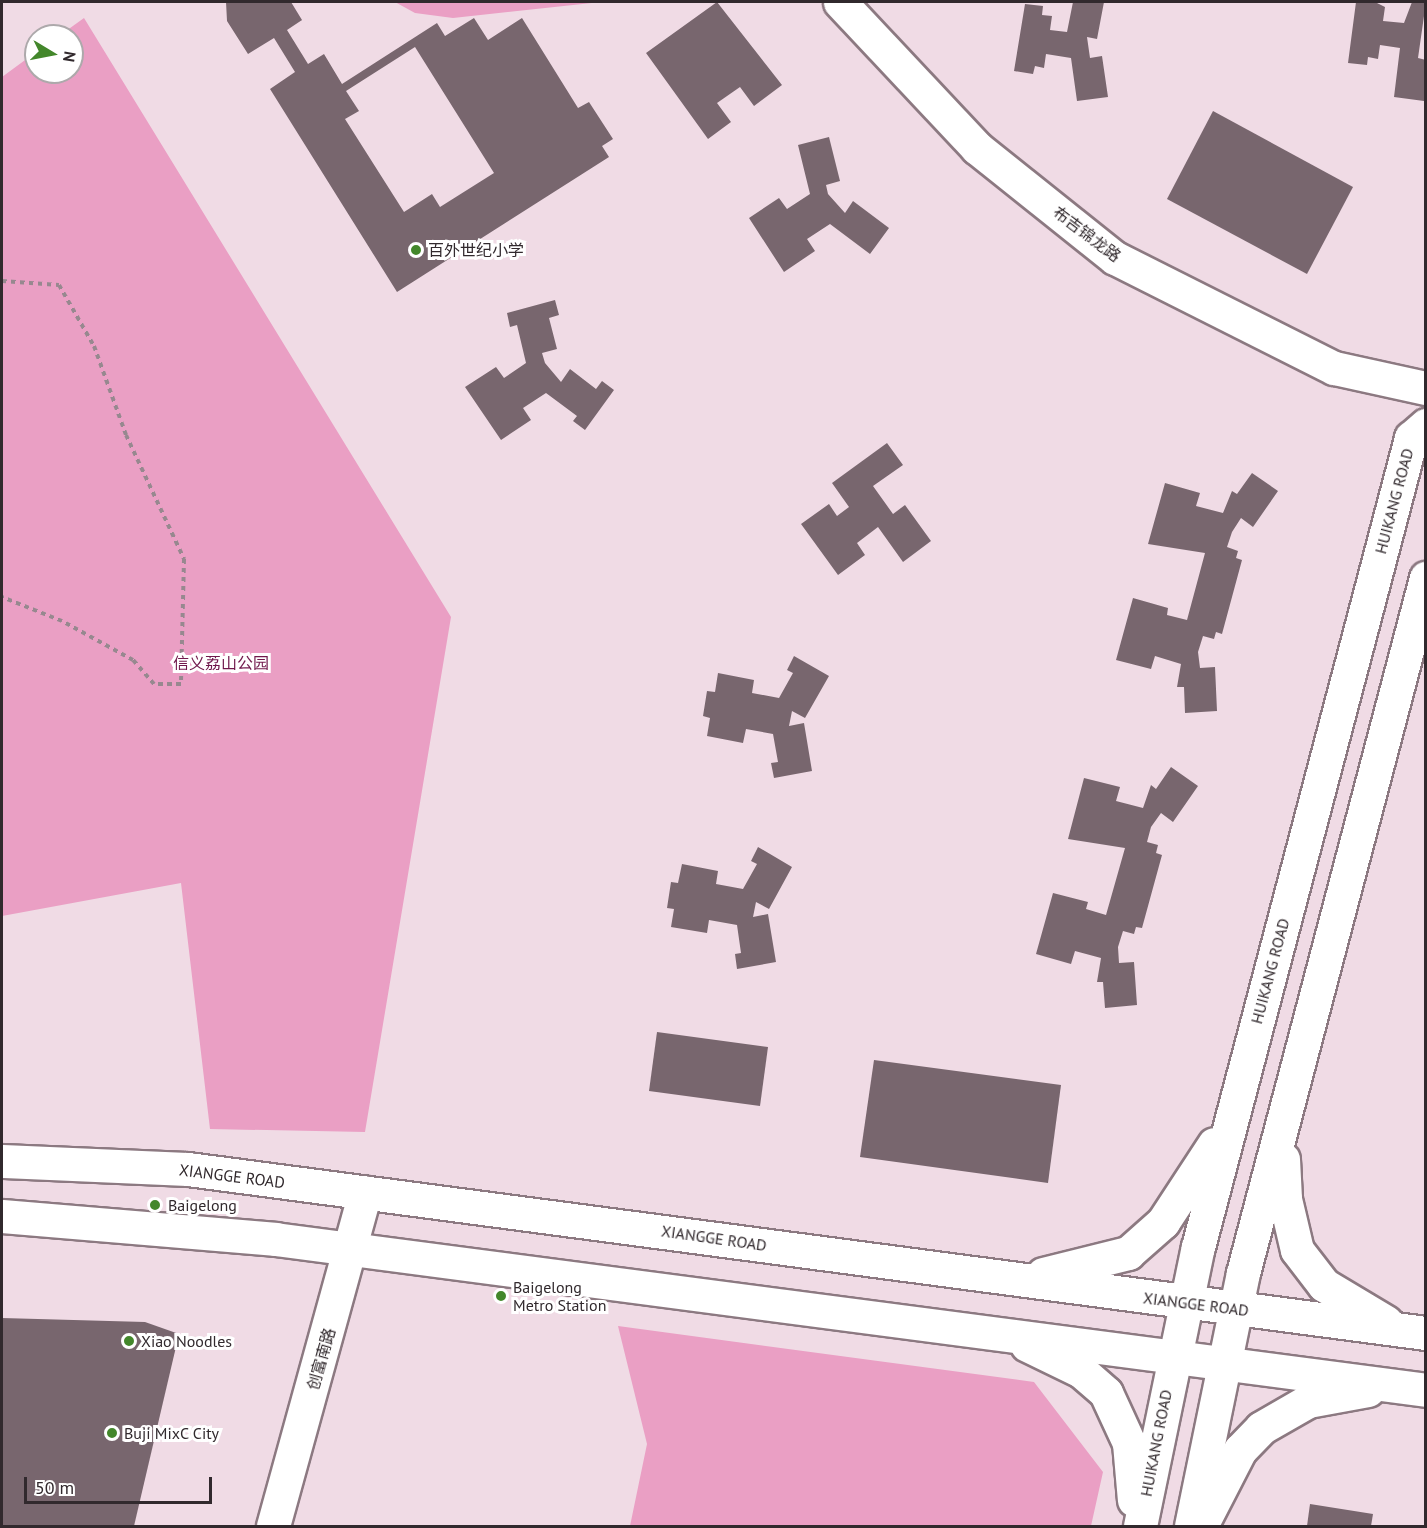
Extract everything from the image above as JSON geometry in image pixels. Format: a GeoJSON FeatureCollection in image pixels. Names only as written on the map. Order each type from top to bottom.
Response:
{"type":"FeatureCollection","features":[{"type":"Feature","properties":{"kind":"street","name":"布吉锦龙路"},"geometry":{"type":"LineString","coordinates":[[840,2],[976,147],[1115,258],[1334,368],[1425,388]]}},
{"type":"Feature","properties":{"kind":"street","name":"HUIKANG ROAD"},"geometry":{"type":"LineString","coordinates":[[1138,1527],[1175,1354],[1235,1106],[1411,438],[1425,425]]}},
{"type":"Feature","properties":{"kind":"street"},"geometry":{"type":"LineString","coordinates":[[1191,1527],[1236,1309],[1425,578]]}},
{"type":"Feature","properties":{"kind":"street"},"geometry":{"type":"LineString","coordinates":[[1002,1278],[1076,1270],[1128,1253],[1183,1194],[1235,1106]]}},
{"type":"Feature","properties":{"kind":"street"},"geometry":{"type":"LineString","coordinates":[[1284,1118],[1285,1199],[1297,1250],[1324,1285],[1418,1332]]}},
{"type":"Feature","properties":{"kind":"street","name":"XIANGGE ROAD"},"geometry":{"type":"LineString","coordinates":[[2,1161],[188,1170],[1418,1332]]}},
{"type":"Feature","properties":{"kind":"street","name":"创富南路"},"geometry":{"type":"LineString","coordinates":[[273,1527],[352,1249],[365,1192]]}},
{"type":"Feature","properties":{"kind":"street"},"geometry":{"type":"LineString","coordinates":[[2,1216],[142,1225],[352,1249],[977,1328],[1414,1388]]}},
{"type":"Feature","properties":{"kind":"street"},"geometry":{"type":"LineString","coordinates":[[977,1328],[1052,1355],[1106,1393],[1129,1443],[1138,1527]]}},
{"type":"Feature","properties":{"kind":"street"},"geometry":{"type":"LineString","coordinates":[[1201,1527],[1239,1449],[1274,1417],[1308,1401],[1414,1388]]}},
{"type":"Feature","properties":{"kind":"path"},"geometry":{"type":"LineString","coordinates":[[2,281],[59,285],[94,346],[126,435],[184,558],[181,684],[154,684],[134,660],[62,621],[2,597]]}},
{"type":"Feature","properties":{"kind":"green space"},"geometry":{"type":"Polygon","coordinates":[[[395,2],[601,2],[453,18],[415,13],[395,2]]]}},
{"type":"Feature","properties":{"kind":"green space","name":"信义荔山公园"},"geometry":{"type":"Polygon","coordinates":[[[84,18],[451,617],[365,1132],[210,1129],[181,883],[2,916],[2,77],[24,61],[24,84],[84,84],[84,24],[76,24],[84,18]]]}},
{"type":"Feature","properties":{"kind":"green space"},"geometry":{"type":"Polygon","coordinates":[[[618,1326],[1034,1382],[1103,1472],[1091,1526],[630,1526],[647,1444],[618,1326]]]}},
{"type":"Feature","properties":{"kind":"building"},"geometry":{"type":"Polygon","coordinates":[[[226,2],[291,2],[302,20],[287,30],[308,64],[324,54],[342,84],[437,23],[445,36],[474,18],[488,40],[522,18],[578,108],[589,102],[613,139],[602,146],[609,157],[397,292],[270,89],[295,72],[274,38],[248,54],[227,21],[226,2]],[[415,47],[346,91],[359,111],[345,119],[404,212],[432,194],[440,207],[494,173],[415,47]]]}},
{"type":"Feature","properties":{"kind":"building"},"geometry":{"type":"Polygon","coordinates":[[[717,2],[782,85],[754,106],[740,87],[717,103],[731,122],[708,139],[646,53],[717,2]]]}},
{"type":"Feature","properties":{"kind":"building"},"geometry":{"type":"Polygon","coordinates":[[[1073,2],[1104,2],[1097,39],[1087,37],[1090,58],[1102,56],[1108,97],[1077,101],[1071,58],[1046,54],[1044,68],[1035,66],[1033,74],[1014,71],[1025,4],[1043,6],[1042,15],[1052,16],[1050,30],[1067,32],[1073,2]]]}},
{"type":"Feature","properties":{"kind":"building"},"geometry":{"type":"Polygon","coordinates":[[[1356,2],[1375,2],[1385,7],[1383,21],[1404,23],[1412,2],[1426,2],[1418,58],[1426,60],[1424,101],[1394,97],[1400,48],[1380,45],[1378,59],[1368,57],[1367,65],[1348,63],[1356,2]]]}},
{"type":"Feature","properties":{"kind":"building"},"geometry":{"type":"Polygon","coordinates":[[[1213,111],[1353,187],[1307,274],[1167,199],[1213,111]]]}},
{"type":"Feature","properties":{"kind":"building"},"geometry":{"type":"Polygon","coordinates":[[[829,137],[840,181],[826,185],[828,194],[845,213],[853,201],[889,228],[870,254],[830,224],[807,239],[815,251],[784,272],[749,218],[779,198],[787,209],[810,194],[798,145],[829,137]]]}},
{"type":"Feature","properties":{"kind":"building"},"geometry":{"type":"Polygon","coordinates":[[[555,300],[559,315],[549,318],[557,349],[542,353],[545,363],[561,382],[570,369],[596,389],[602,381],[614,390],[585,430],[573,421],[577,416],[546,393],[523,408],[531,420],[501,440],[465,387],[496,367],[504,378],[526,363],[517,325],[510,327],[507,313],[555,300]]]}},
{"type":"Feature","properties":{"kind":"building"},"geometry":{"type":"Polygon","coordinates":[[[887,443],[903,465],[873,486],[893,514],[905,505],[931,541],[903,562],[878,527],[857,543],[865,555],[838,575],[801,524],[829,504],[837,516],[849,507],[832,483],[887,443]]]}},
{"type":"Feature","properties":{"kind":"building"},"geometry":{"type":"Polygon","coordinates":[[[1252,473],[1278,491],[1253,527],[1241,518],[1232,532],[1227,547],[1238,551],[1236,558],[1242,560],[1222,634],[1216,632],[1214,639],[1203,636],[1198,652],[1200,668],[1215,667],[1217,711],[1185,713],[1184,687],[1177,687],[1181,664],[1155,656],[1151,669],[1116,660],[1133,598],[1168,608],[1167,615],[1187,620],[1205,553],[1148,544],[1165,483],[1200,493],[1196,506],[1223,513],[1232,491],[1237,494],[1252,473]]]}},
{"type":"Feature","properties":{"kind":"building"},"geometry":{"type":"Polygon","coordinates":[[[794,656],[829,676],[805,718],[792,711],[789,726],[804,723],[812,771],[774,778],[771,763],[778,762],[773,734],[746,729],[743,743],[707,736],[710,718],[703,716],[707,691],[715,692],[718,673],[754,680],[752,693],[779,698],[793,673],[787,670],[794,656]]]}},
{"type":"Feature","properties":{"kind":"building"},"geometry":{"type":"Polygon","coordinates":[[[1171,767],[1198,786],[1173,822],[1161,813],[1151,827],[1147,842],[1158,845],[1156,853],[1162,855],[1142,928],[1136,927],[1134,934],[1123,931],[1118,947],[1119,963],[1134,962],[1137,1005],[1105,1008],[1103,982],[1097,982],[1101,958],[1075,951],[1071,964],[1036,954],[1053,893],[1088,902],[1086,909],[1106,915],[1125,848],[1068,839],[1084,778],[1120,787],[1116,801],[1143,808],[1151,785],[1156,789],[1171,767]]]}},
{"type":"Feature","properties":{"kind":"building"},"geometry":{"type":"Polygon","coordinates":[[[758,847],[792,867],[769,909],[756,902],[753,917],[768,914],[776,962],[737,969],[735,954],[741,953],[737,925],[709,920],[707,933],[671,927],[674,909],[667,908],[671,882],[678,883],[682,864],[718,871],[716,884],[743,889],[757,864],[751,861],[758,847]]]}},
{"type":"Feature","properties":{"kind":"building"},"geometry":{"type":"Polygon","coordinates":[[[657,1032],[768,1047],[760,1106],[649,1091],[657,1032]]]}},
{"type":"Feature","properties":{"kind":"building"},"geometry":{"type":"Polygon","coordinates":[[[874,1060],[1061,1085],[1048,1183],[860,1157],[874,1060]]]}},
{"type":"Feature","properties":{"kind":"building"},"geometry":{"type":"Polygon","coordinates":[[[2,1318],[145,1322],[179,1334],[134,1526],[2,1526],[2,1318]]]}},
{"type":"Feature","properties":{"kind":"building"},"geometry":{"type":"Polygon","coordinates":[[[1310,1504],[1373,1514],[1371,1526],[1307,1526],[1310,1504]]]}},
{"type":"Feature","properties":{"kind":"place","name":"百外世纪小学"},"geometry":{"type":"Point","coordinates":[416,250]}},
{"type":"Feature","properties":{"kind":"place","name":"Baigelong"},"geometry":{"type":"Point","coordinates":[155,1205]}},
{"type":"Feature","properties":{"kind":"place","name":"Baigelong Metro Station"},"geometry":{"type":"Point","coordinates":[501,1296]}},
{"type":"Feature","properties":{"kind":"place","name":"Xiao Noodles"},"geometry":{"type":"Point","coordinates":[129,1341]}},
{"type":"Feature","properties":{"kind":"place","name":"Buji MixC City"},"geometry":{"type":"Point","coordinates":[112,1433]}}]}
